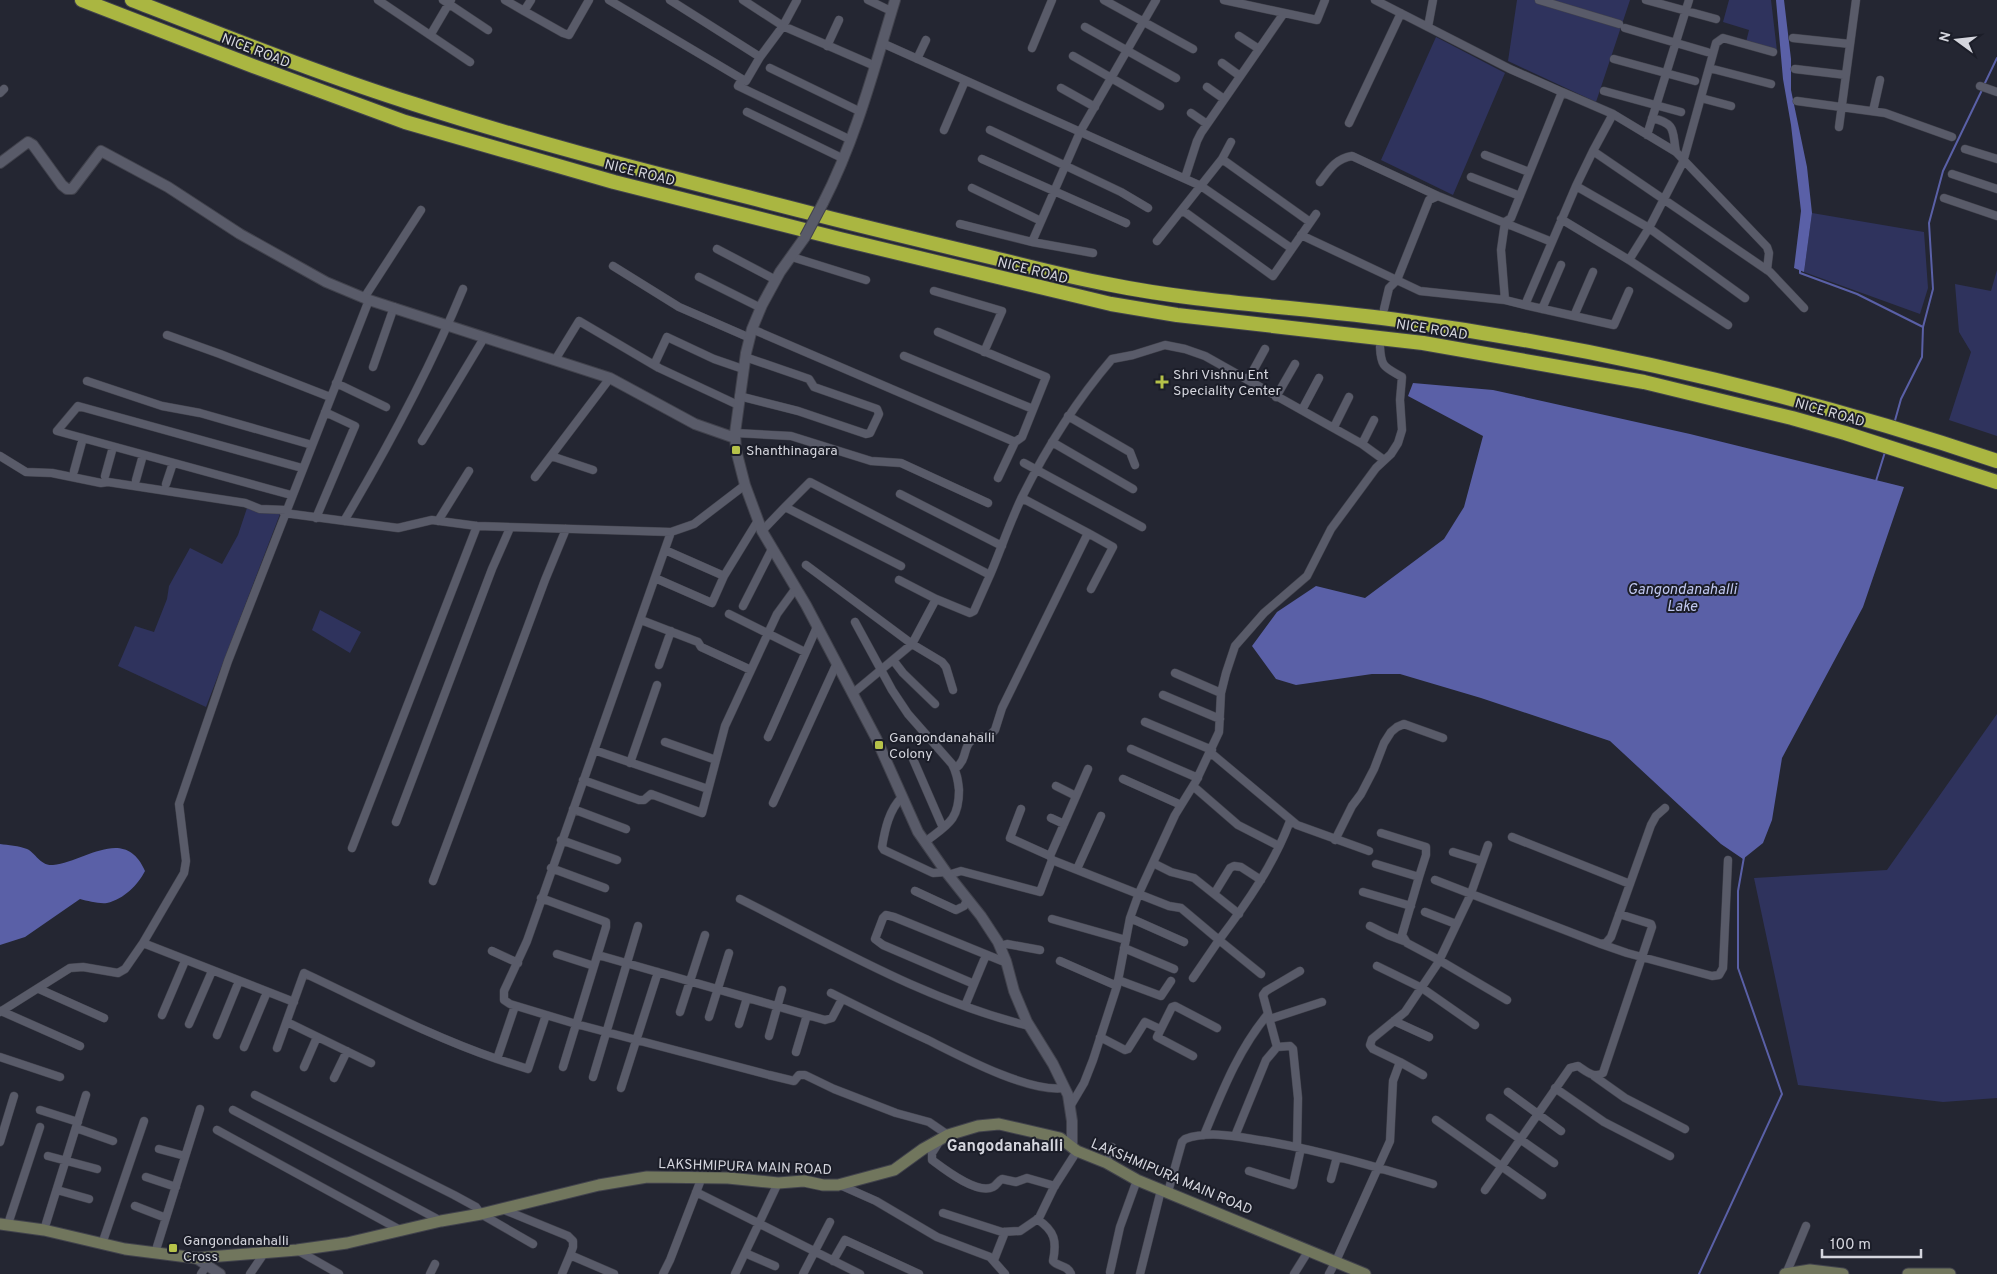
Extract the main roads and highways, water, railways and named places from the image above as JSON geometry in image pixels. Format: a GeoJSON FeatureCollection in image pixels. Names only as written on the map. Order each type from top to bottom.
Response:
{"type":"FeatureCollection","features":[{"type":"Feature","properties":{"kind":"highway","name":"NICE ROAD"},"geometry":{"type":"LineString","coordinates":[[82,0],[253,66],[423,127],[604,180],[859,244],[1111,304],[1186,316],[1423,343],[1634,380],[1792,418],[1887,446],[1997,482]]}},
{"type":"Feature","properties":{"kind":"highway","name":"NICE ROAD"},"geometry":{"type":"LineString","coordinates":[[132,0],[343,80],[464,120],[617,164],[865,227],[1111,285],[1223,301],[1405,321],[1582,350],[1719,380],[1893,427],[1997,461]]}},
{"type":"Feature","properties":{"kind":"main road","name":"LAKSHMIPURA MAIN ROAD"},"geometry":{"type":"LineString","coordinates":[[4,1224],[44,1230],[102,1244],[196,1258],[297,1250],[347,1243],[441,1221],[481,1214],[619,1181],[647,1177],[702,1177],[778,1183],[804,1181],[823,1185],[838,1185],[894,1170],[923,1149],[944,1137],[978,1126],[999,1124],[1060,1138],[1074,1149],[1107,1163],[1137,1180],[1365,1274]]}},
{"type":"Feature","properties":{"kind":"main road"},"geometry":{"type":"LineString","coordinates":[[1785,1274],[1810,1270],[1843,1274]]}},
{"type":"Feature","properties":{"kind":"main road"},"geometry":{"type":"LineString","coordinates":[[1908,1274],[1950,1274]]}},
{"type":"Feature","properties":{"kind":"water"},"geometry":{"type":"Polygon","coordinates":[[[1776,0],[1784,0],[1791,59],[1791,90],[1807,167],[1812,213],[1804,272],[1794,268],[1801,211],[1791,125],[1783,79],[1776,0]]]}},
{"type":"Feature","properties":{"kind":"water","name":"Gangondanahalli Lake"},"geometry":{"type":"Polygon","coordinates":[[[1413,383],[1493,390],[1690,434],[1904,487],[1863,607],[1782,758],[1772,820],[1763,843],[1743,859],[1721,844],[1610,741],[1481,698],[1400,674],[1372,674],[1296,685],[1276,679],[1252,646],[1277,612],[1316,586],[1365,598],[1444,539],[1464,507],[1483,436],[1408,396],[1413,383]]]}},
{"type":"Feature","properties":{"kind":"water"},"geometry":{"type":"Polygon","coordinates":[[[0,844],[27,849],[49,865],[65,863],[104,850],[116,848],[127,850],[137,857],[145,871],[125,895],[107,903],[80,899],[25,937],[0,945],[0,844]]]}},
{"type":"Feature","properties":{"kind":"waterway"},"geometry":{"type":"LineString","coordinates":[[1984,85],[1997,58]]}},
{"type":"Feature","properties":{"kind":"waterway"},"geometry":{"type":"LineString","coordinates":[[1923,327],[1933,289],[1929,223],[1943,171],[1982,90]]}},
{"type":"Feature","properties":{"kind":"waterway"},"geometry":{"type":"LineString","coordinates":[[1800,268],[1800,273],[1857,294],[1923,327],[1922,357],[1901,399],[1894,424]]}},
{"type":"Feature","properties":{"kind":"waterway"},"geometry":{"type":"LineString","coordinates":[[1876,481],[1885,452]]}},
{"type":"Feature","properties":{"kind":"waterway"},"geometry":{"type":"LineString","coordinates":[[1699,1274],[1782,1094],[1738,968],[1738,891],[1744,857]]}},
{"type":"Feature","properties":{"kind":"place","name":"Shri Vishnu Ent Speciality Center"},"geometry":{"type":"Point","coordinates":[1162,382]}},
{"type":"Feature","properties":{"kind":"place","name":"Shanthinagara"},"geometry":{"type":"Point","coordinates":[736,450]}},
{"type":"Feature","properties":{"kind":"place","name":"Gangondanahalli Colony"},"geometry":{"type":"Point","coordinates":[879,745]}},
{"type":"Feature","properties":{"kind":"place","name":"Gangondanahalli Cross"},"geometry":{"type":"Point","coordinates":[173,1248]}},
{"type":"Feature","properties":{"kind":"district","name":"Gangodanahalli"},"geometry":{"type":"Point","coordinates":[1005,1145]}}]}
